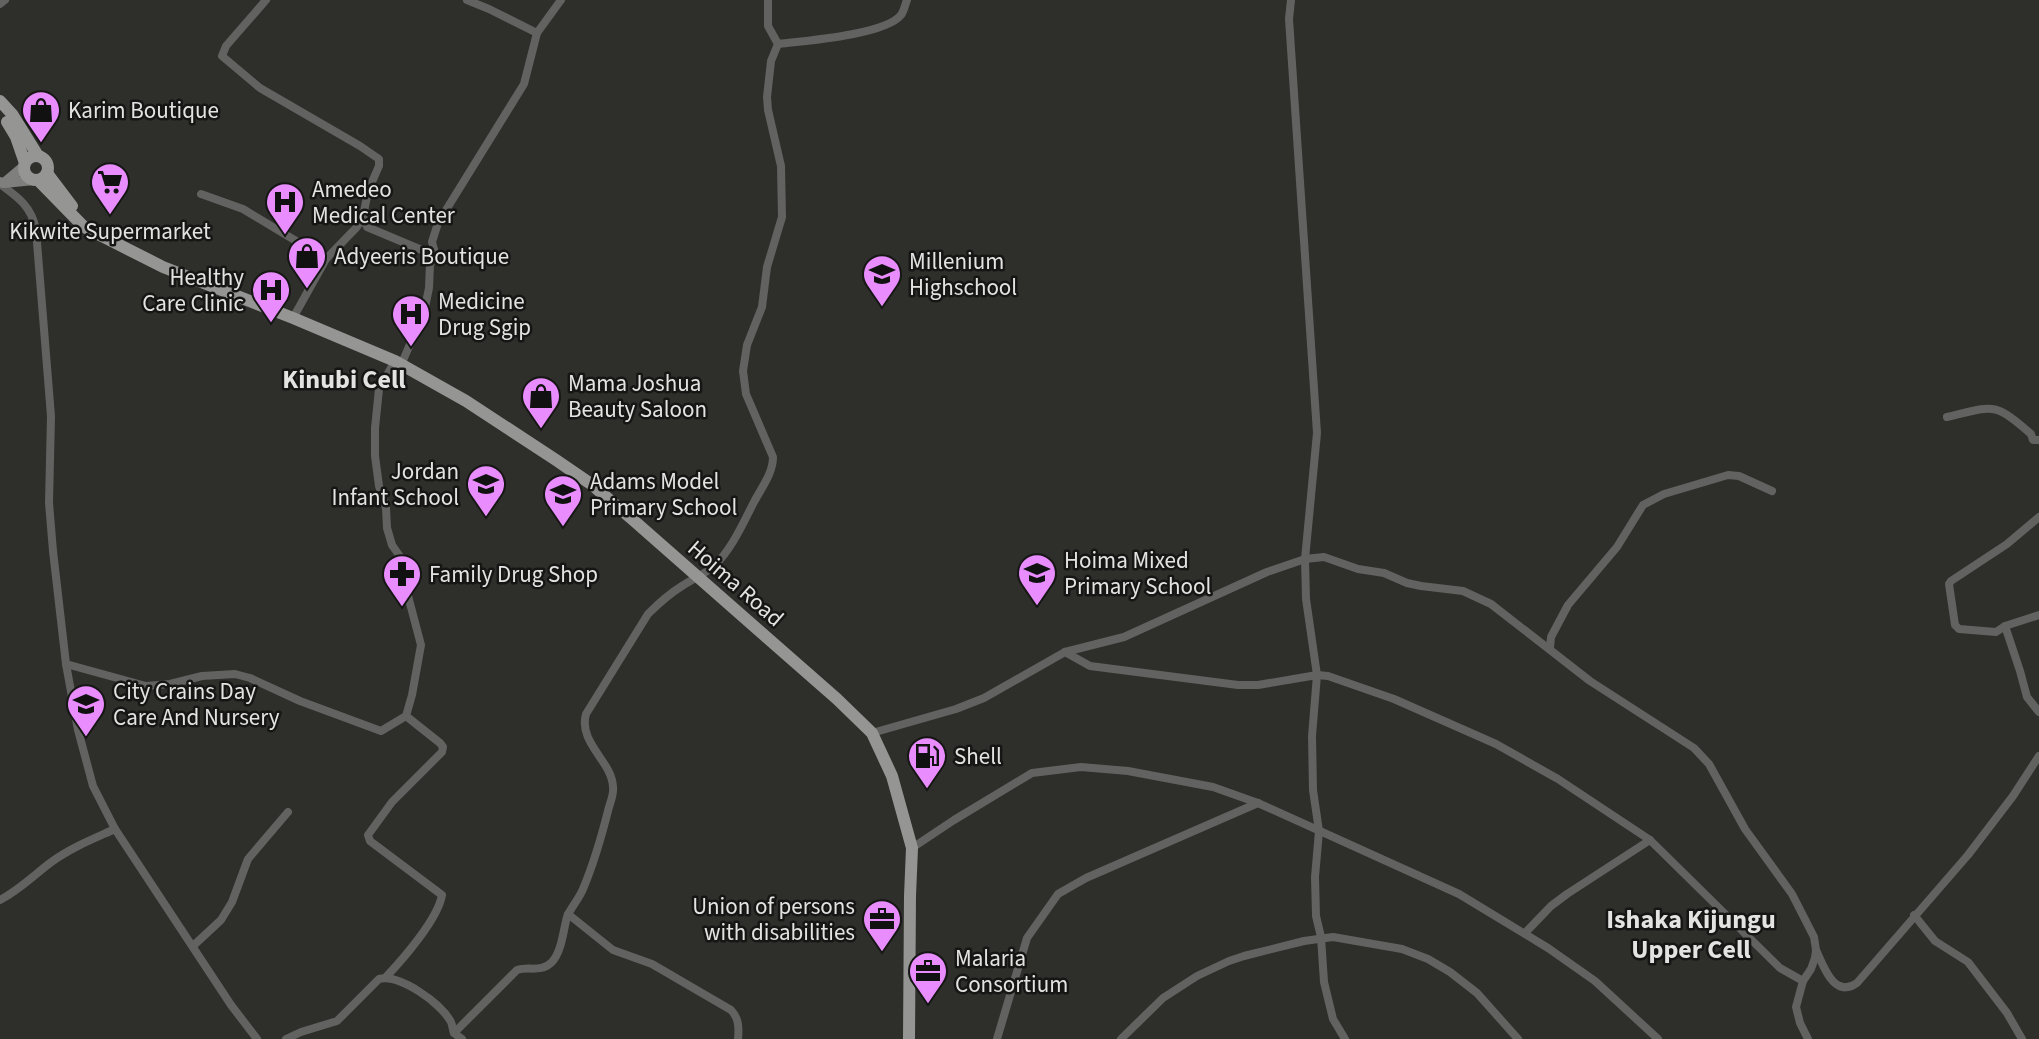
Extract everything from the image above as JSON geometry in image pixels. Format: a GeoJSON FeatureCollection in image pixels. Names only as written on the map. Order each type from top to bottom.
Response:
{"type":"FeatureCollection","features":[{"type":"Feature","properties":{"kind":"main road"},"geometry":{"type":"LineString","coordinates":[[0,102],[12,114],[38,156],[46,162],[40,177]]}},
{"type":"Feature","properties":{"kind":"main road"},"geometry":{"type":"LineString","coordinates":[[0,102],[16,138],[25,164],[25,173],[40,177]]}},
{"type":"Feature","properties":{"kind":"main road"},"geometry":{"type":"LineString","coordinates":[[1,183],[30,157],[38,156]]}},
{"type":"Feature","properties":{"kind":"main road","name":"Hoima Road"},"geometry":{"type":"LineString","coordinates":[[40,177],[102,235],[172,271],[398,363],[466,401],[590,484],[837,699],[872,733],[892,776],[912,848],[908,1039]]}},
{"type":"Feature","properties":{"kind":"main road"},"geometry":{"type":"LineString","coordinates":[[1,183],[40,177]]}},
{"type":"Feature","properties":{"kind":"street"},"geometry":{"type":"LineString","coordinates":[[0,4],[5,0]]}},
{"type":"Feature","properties":{"kind":"street"},"geometry":{"type":"LineString","coordinates":[[266,0],[226,46],[222,56],[260,89],[379,159],[363,217],[356,229],[326,259],[293,318]]}},
{"type":"Feature","properties":{"kind":"street"},"geometry":{"type":"LineString","coordinates":[[467,0],[537,33]]}},
{"type":"Feature","properties":{"kind":"street"},"geometry":{"type":"LineString","coordinates":[[436,256],[432,242],[438,223],[524,84],[537,33],[561,0]]}},
{"type":"Feature","properties":{"kind":"street"},"geometry":{"type":"LineString","coordinates":[[768,0],[768,26],[778,44]]}},
{"type":"Feature","properties":{"kind":"street"},"geometry":{"type":"LineString","coordinates":[[778,44],[839,36],[882,26],[901,15],[907,0]]}},
{"type":"Feature","properties":{"kind":"street"},"geometry":{"type":"LineString","coordinates":[[1291,0],[1289,19],[1317,433],[1305,559],[1306,599],[1317,675],[1312,736],[1313,790],[1319,831],[1315,903],[1321,937],[1324,982],[1333,1020],[1345,1039]]}},
{"type":"Feature","properties":{"kind":"street"},"geometry":{"type":"LineString","coordinates":[[454,1033],[517,970],[533,970],[550,964],[558,951],[568,914],[582,890],[603,832],[614,789],[612,780],[587,736],[584,720],[586,714],[648,614],[661,601],[716,564],[727,550],[773,465],[746,394],[743,371],[747,345],[762,307],[767,267],[782,217],[781,166],[767,97],[771,61],[778,44]]}},
{"type":"Feature","properties":{"kind":"street"},"geometry":{"type":"LineString","coordinates":[[1,183],[21,199],[30,211],[36,230],[51,416],[49,503],[66,664],[78,730],[93,786],[116,829],[231,1005],[257,1039]]}},
{"type":"Feature","properties":{"kind":"street"},"geometry":{"type":"LineString","coordinates":[[201,194],[243,209],[326,259]]}},
{"type":"Feature","properties":{"kind":"street"},"geometry":{"type":"LineString","coordinates":[[363,217],[367,227],[436,256]]}},
{"type":"Feature","properties":{"kind":"street"},"geometry":{"type":"LineString","coordinates":[[66,664],[146,685],[170,684],[223,673],[235,674],[381,730],[406,716],[421,645],[403,577],[401,558],[387,528],[386,508],[379,486],[375,428],[379,389],[398,363],[424,312],[430,264],[436,256]]}},
{"type":"Feature","properties":{"kind":"street"},"geometry":{"type":"LineString","coordinates":[[1947,417],[1986,408],[2001,410],[2031,434],[2033,440],[2039,440]]}},
{"type":"Feature","properties":{"kind":"street"},"geometry":{"type":"LineString","coordinates":[[1550,648],[1551,637],[1567,605],[1617,547],[1643,505],[1652,499],[1728,475],[1739,476],[1772,491]]}},
{"type":"Feature","properties":{"kind":"street"},"geometry":{"type":"LineString","coordinates":[[2039,517],[2007,544],[1950,582],[1956,628],[1997,632],[2005,626],[2039,615]]}},
{"type":"Feature","properties":{"kind":"street"},"geometry":{"type":"LineString","coordinates":[[872,733],[956,709],[984,698],[1065,652],[1124,637],[1267,572],[1305,559],[1324,556],[1358,569],[1384,573],[1407,583],[1470,593],[1534,636],[1590,681],[1703,756],[1715,772],[1745,830],[1800,907],[1830,980],[1844,988],[1851,987],[1876,963],[1941,886],[1982,837],[2039,756]]}},
{"type":"Feature","properties":{"kind":"street"},"geometry":{"type":"LineString","coordinates":[[2005,626],[2027,697],[2039,712]]}},
{"type":"Feature","properties":{"kind":"street"},"geometry":{"type":"LineString","coordinates":[[1534,636],[1551,637]]}},
{"type":"Feature","properties":{"kind":"street"},"geometry":{"type":"LineString","coordinates":[[1065,652],[1090,666],[1238,685],[1276,683],[1317,675],[1340,679],[1496,744],[1558,779],[1650,839],[1780,968],[1802,981]]}},
{"type":"Feature","properties":{"kind":"street"},"geometry":{"type":"LineString","coordinates":[[386,977],[407,954],[435,911],[442,895],[370,841],[368,835],[392,802],[442,752],[440,743],[406,716]]}},
{"type":"Feature","properties":{"kind":"street"},"geometry":{"type":"LineString","coordinates":[[912,848],[1032,774],[1081,768],[1128,771],[1213,787],[1258,803],[1459,894],[1525,933],[1595,981],[1658,1039]]}},
{"type":"Feature","properties":{"kind":"street"},"geometry":{"type":"LineString","coordinates":[[997,1039],[1027,938],[1058,894],[1086,878],[1258,803]]}},
{"type":"Feature","properties":{"kind":"street"},"geometry":{"type":"LineString","coordinates":[[193,946],[220,920],[232,902],[248,859],[288,812]]}},
{"type":"Feature","properties":{"kind":"street"},"geometry":{"type":"LineString","coordinates":[[0,900],[17,891],[50,863],[75,847],[116,829]]}},
{"type":"Feature","properties":{"kind":"street"},"geometry":{"type":"LineString","coordinates":[[1525,933],[1551,906],[1650,839]]}},
{"type":"Feature","properties":{"kind":"street"},"geometry":{"type":"LineString","coordinates":[[568,914],[613,950],[652,964],[731,1010],[736,1015],[739,1027],[738,1039]]}},
{"type":"Feature","properties":{"kind":"street"},"geometry":{"type":"LineString","coordinates":[[1914,915],[1935,941],[1968,962],[2007,1013],[2022,1039]]}},
{"type":"Feature","properties":{"kind":"street"},"geometry":{"type":"LineString","coordinates":[[1121,1039],[1163,998],[1197,976],[1229,961],[1321,937],[1402,949],[1428,959],[1477,993],[1518,1039]]}},
{"type":"Feature","properties":{"kind":"street"},"geometry":{"type":"LineString","coordinates":[[1808,1039],[1800,1023],[1797,1007],[1802,981],[1811,969],[1816,950]]}},
{"type":"Feature","properties":{"kind":"street"},"geometry":{"type":"LineString","coordinates":[[286,1039],[337,1021],[379,979],[386,977],[417,990],[441,1010],[451,1023],[454,1033],[462,1039]]}},
{"type":"Feature","properties":{"kind":"place","name":"Karim Boutique"},"geometry":{"type":"Point","coordinates":[41,144]}},
{"type":"Feature","properties":{"kind":"place","name":"Kikwite Supermarket"},"geometry":{"type":"Point","coordinates":[110,216]}},
{"type":"Feature","properties":{"kind":"place","name":"Amedeo Medical Center"},"geometry":{"type":"Point","coordinates":[285,236]}},
{"type":"Feature","properties":{"kind":"place","name":"Adyeeris Boutique"},"geometry":{"type":"Point","coordinates":[307,290]}},
{"type":"Feature","properties":{"kind":"place","name":"Millenium Highschool"},"geometry":{"type":"Point","coordinates":[882,308]}},
{"type":"Feature","properties":{"kind":"place","name":"Healthy Care Clinic"},"geometry":{"type":"Point","coordinates":[271,324]}},
{"type":"Feature","properties":{"kind":"place","name":"Medicine Drug Sgip"},"geometry":{"type":"Point","coordinates":[411,348]}},
{"type":"Feature","properties":{"kind":"place","name":"Mama Joshua Beauty Saloon"},"geometry":{"type":"Point","coordinates":[541,430]}},
{"type":"Feature","properties":{"kind":"place","name":"Jordan Infant School"},"geometry":{"type":"Point","coordinates":[486,518]}},
{"type":"Feature","properties":{"kind":"place","name":"Adams Model Primary School"},"geometry":{"type":"Point","coordinates":[563,528]}},
{"type":"Feature","properties":{"kind":"place","name":"Hoima Mixed Primary School"},"geometry":{"type":"Point","coordinates":[1037,607]}},
{"type":"Feature","properties":{"kind":"place","name":"Family Drug Shop"},"geometry":{"type":"Point","coordinates":[402,608]}},
{"type":"Feature","properties":{"kind":"place","name":"City Crains Day Care And Nursery"},"geometry":{"type":"Point","coordinates":[86,738]}},
{"type":"Feature","properties":{"kind":"place","name":"Shell"},"geometry":{"type":"Point","coordinates":[927,790]}},
{"type":"Feature","properties":{"kind":"place","name":"Union of persons with disabilities"},"geometry":{"type":"Point","coordinates":[882,953]}},
{"type":"Feature","properties":{"kind":"place","name":"Malaria Consortium"},"geometry":{"type":"Point","coordinates":[928,1005]}},
{"type":"Feature","properties":{"kind":"district","name":"Kinubi Cell"},"geometry":{"type":"Point","coordinates":[344,379]}},
{"type":"Feature","properties":{"kind":"district","name":"Ishaka Kijungu Upper Cell"},"geometry":{"type":"Point","coordinates":[1691,934]}}]}
